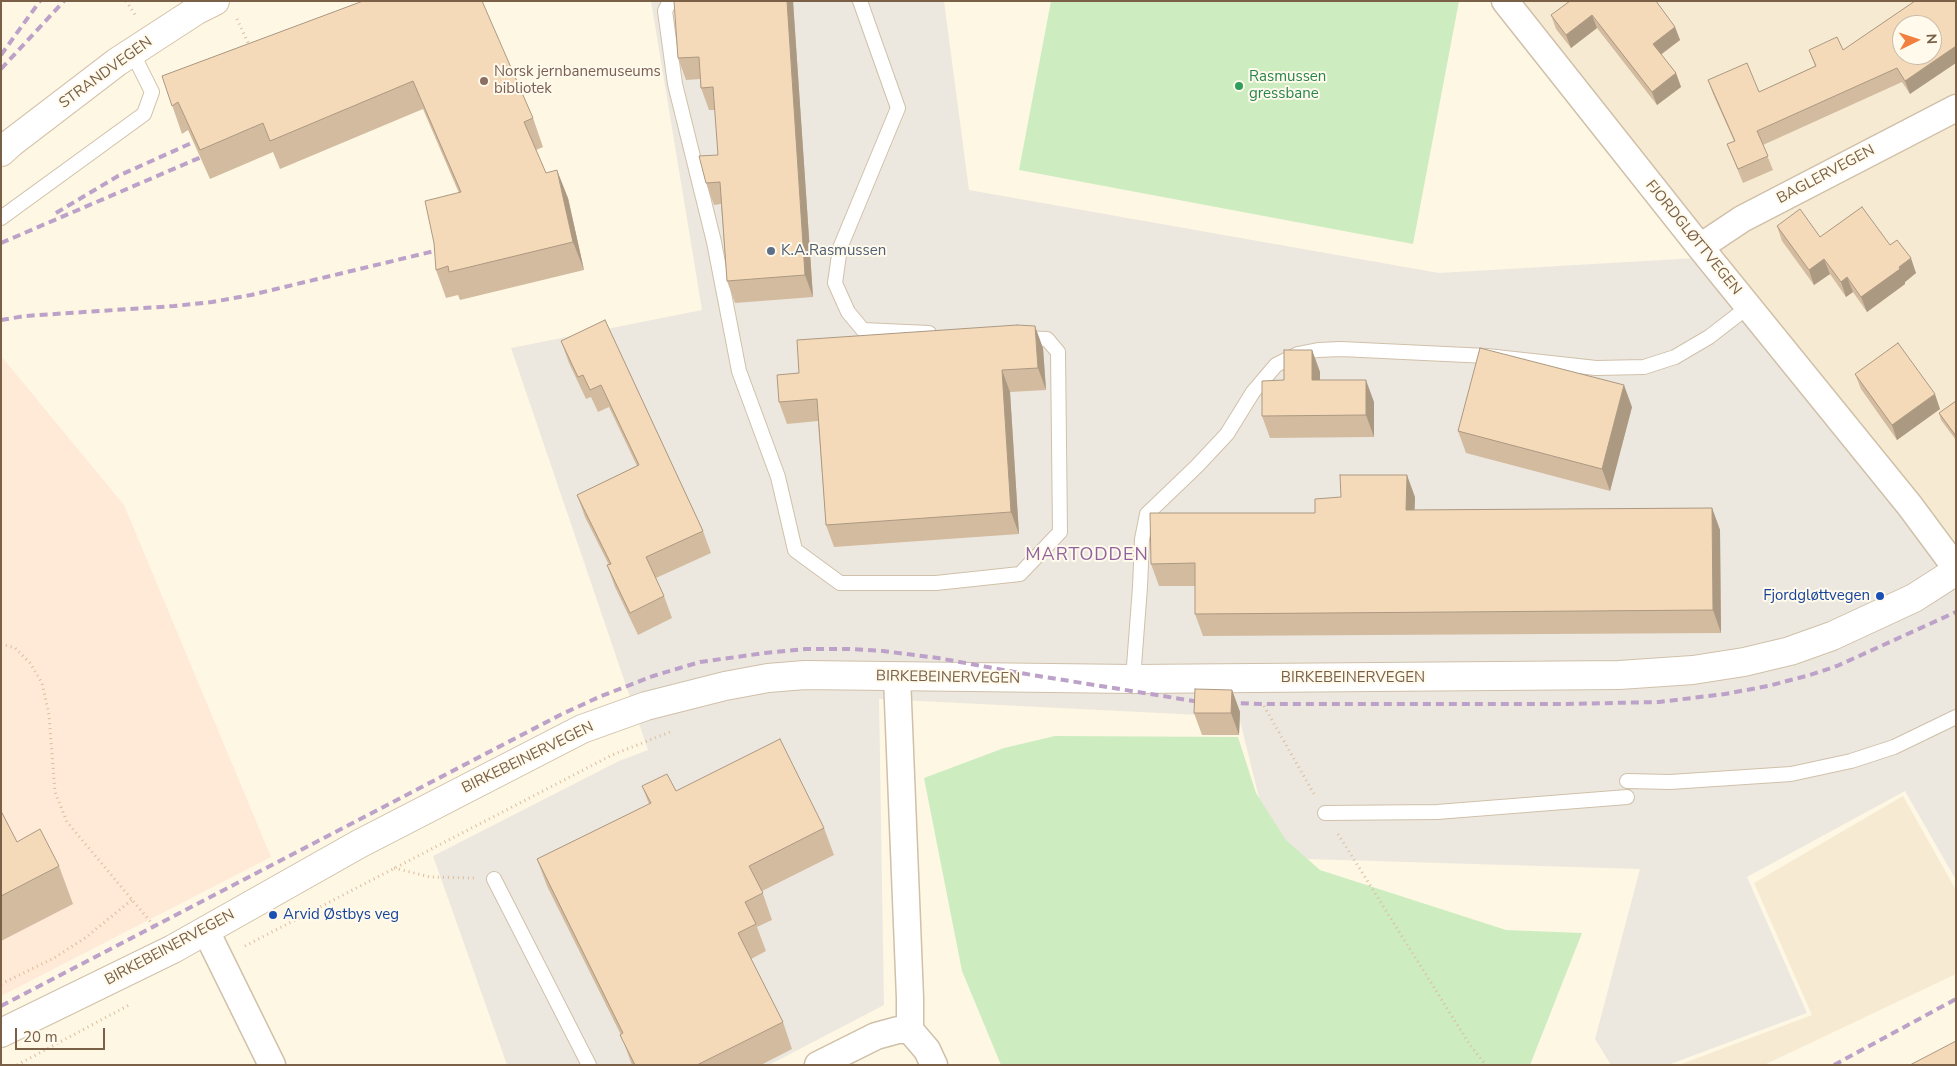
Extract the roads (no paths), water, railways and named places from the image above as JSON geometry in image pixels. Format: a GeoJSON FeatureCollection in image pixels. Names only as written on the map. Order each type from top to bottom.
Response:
{"type":"FeatureCollection","features":[{"type":"Feature","properties":{"kind":"street","name":"STRANDVEGEN"},"geometry":{"type":"LineString","coordinates":[[1,152],[11,142],[132,52],[197,10],[215,1]]}},
{"type":"Feature","properties":{"kind":"street","name":"FJORDGLØTTVEGEN"},"geometry":{"type":"LineString","coordinates":[[1505,1],[1903,499],[1956,569]]}},
{"type":"Feature","properties":{"kind":"street","name":"BAGLERVEGEN"},"geometry":{"type":"LineString","coordinates":[[1700,247],[1742,219],[1956,108]]}},
{"type":"Feature","properties":{"kind":"street","name":"BIRKEBEINERVEGEN"},"geometry":{"type":"LineString","coordinates":[[1,1033],[206,931],[359,844],[582,729],[646,706],[725,686],[757,679],[805,675],[1133,679],[1619,676],[1693,670],[1762,657],[1832,636],[1914,598],[1956,569]]}},
{"type":"Feature","properties":{"kind":"street"},"geometry":{"type":"LineString","coordinates":[[897,677],[910,1030],[927,1050],[934,1065]]}},
{"type":"Feature","properties":{"kind":"street"},"geometry":{"type":"LineString","coordinates":[[206,931],[272,1065]]}},
{"type":"Feature","properties":{"kind":"street"},"geometry":{"type":"LineString","coordinates":[[818,1065],[876,1036],[898,1030],[910,1030]]}},
{"type":"Feature","properties":{"kind":"lane"},"geometry":{"type":"LineString","coordinates":[[670,1],[665,11],[674,84],[714,242],[739,371],[778,477],[795,550],[840,583],[936,583],[1020,574],[1060,532],[1060,384],[1058,352],[1047,339],[1007,337]]}},
{"type":"Feature","properties":{"kind":"lane"},"geometry":{"type":"LineString","coordinates":[[860,1],[898,108],[840,248],[835,283],[848,312],[863,330],[939,334]]}},
{"type":"Feature","properties":{"kind":"lane"},"geometry":{"type":"LineString","coordinates":[[1,218],[144,114],[152,92],[132,52]]}},
{"type":"Feature","properties":{"kind":"lane"},"geometry":{"type":"LineString","coordinates":[[1133,679],[1142,539],[1147,514],[1227,434],[1253,392],[1276,365],[1298,354],[1318,350],[1342,349],[1487,356],[1596,368],[1644,367],[1675,357],[1709,337],[1748,307]]}},
{"type":"Feature","properties":{"kind":"lane"},"geometry":{"type":"LineString","coordinates":[[1627,782],[1670,782],[1791,774],[1851,761],[1894,747],[1956,717]]}},
{"type":"Feature","properties":{"kind":"lane"},"geometry":{"type":"LineString","coordinates":[[1325,813],[1437,812],[1627,797]]}},
{"type":"Feature","properties":{"kind":"lane"},"geometry":{"type":"LineString","coordinates":[[494,879],[589,1065]]}},
{"type":"Feature","properties":{"kind":"railway"},"geometry":{"type":"LineString","coordinates":[[1,55],[40,1]]}},
{"type":"Feature","properties":{"kind":"railway"},"geometry":{"type":"LineString","coordinates":[[1,69],[64,1]]}},
{"type":"Feature","properties":{"kind":"railway"},"geometry":{"type":"LineString","coordinates":[[56,213],[118,176],[205,137]]}},
{"type":"Feature","properties":{"kind":"railway"},"geometry":{"type":"LineString","coordinates":[[1,243],[213,152]]}},
{"type":"Feature","properties":{"kind":"railway"},"geometry":{"type":"LineString","coordinates":[[1,320],[25,316],[212,302],[251,295],[447,248]]}},
{"type":"Feature","properties":{"kind":"railway"},"geometry":{"type":"LineString","coordinates":[[1,1006],[560,715],[599,697],[653,676],[700,662],[806,649],[850,649],[938,658],[1200,702],[1263,704],[1563,704],[1659,702],[1725,694],[1768,686],[1810,675],[1837,666],[1956,612]]}},
{"type":"Feature","properties":{"kind":"railway"},"geometry":{"type":"LineString","coordinates":[[1834,1065],[1956,999]]}},
{"type":"Feature","properties":{"kind":"place","name":"Norsk jernbanemuseums bibliotek"},"geometry":{"type":"Point","coordinates":[484,81]}},
{"type":"Feature","properties":{"kind":"place","name":"Rasmussen gressbane"},"geometry":{"type":"Point","coordinates":[1239,86]}},
{"type":"Feature","properties":{"kind":"place","name":"K.A.Rasmussen"},"geometry":{"type":"Point","coordinates":[771,251]}},
{"type":"Feature","properties":{"kind":"place","name":"Fjordgløttvegen"},"geometry":{"type":"Point","coordinates":[1880,596]}},
{"type":"Feature","properties":{"kind":"place","name":"Arvid Østbys veg"},"geometry":{"type":"Point","coordinates":[273,915]}},
{"type":"Feature","properties":{"kind":"district","name":"MARTODDEN"},"geometry":{"type":"Point","coordinates":[1087,556]}}]}
